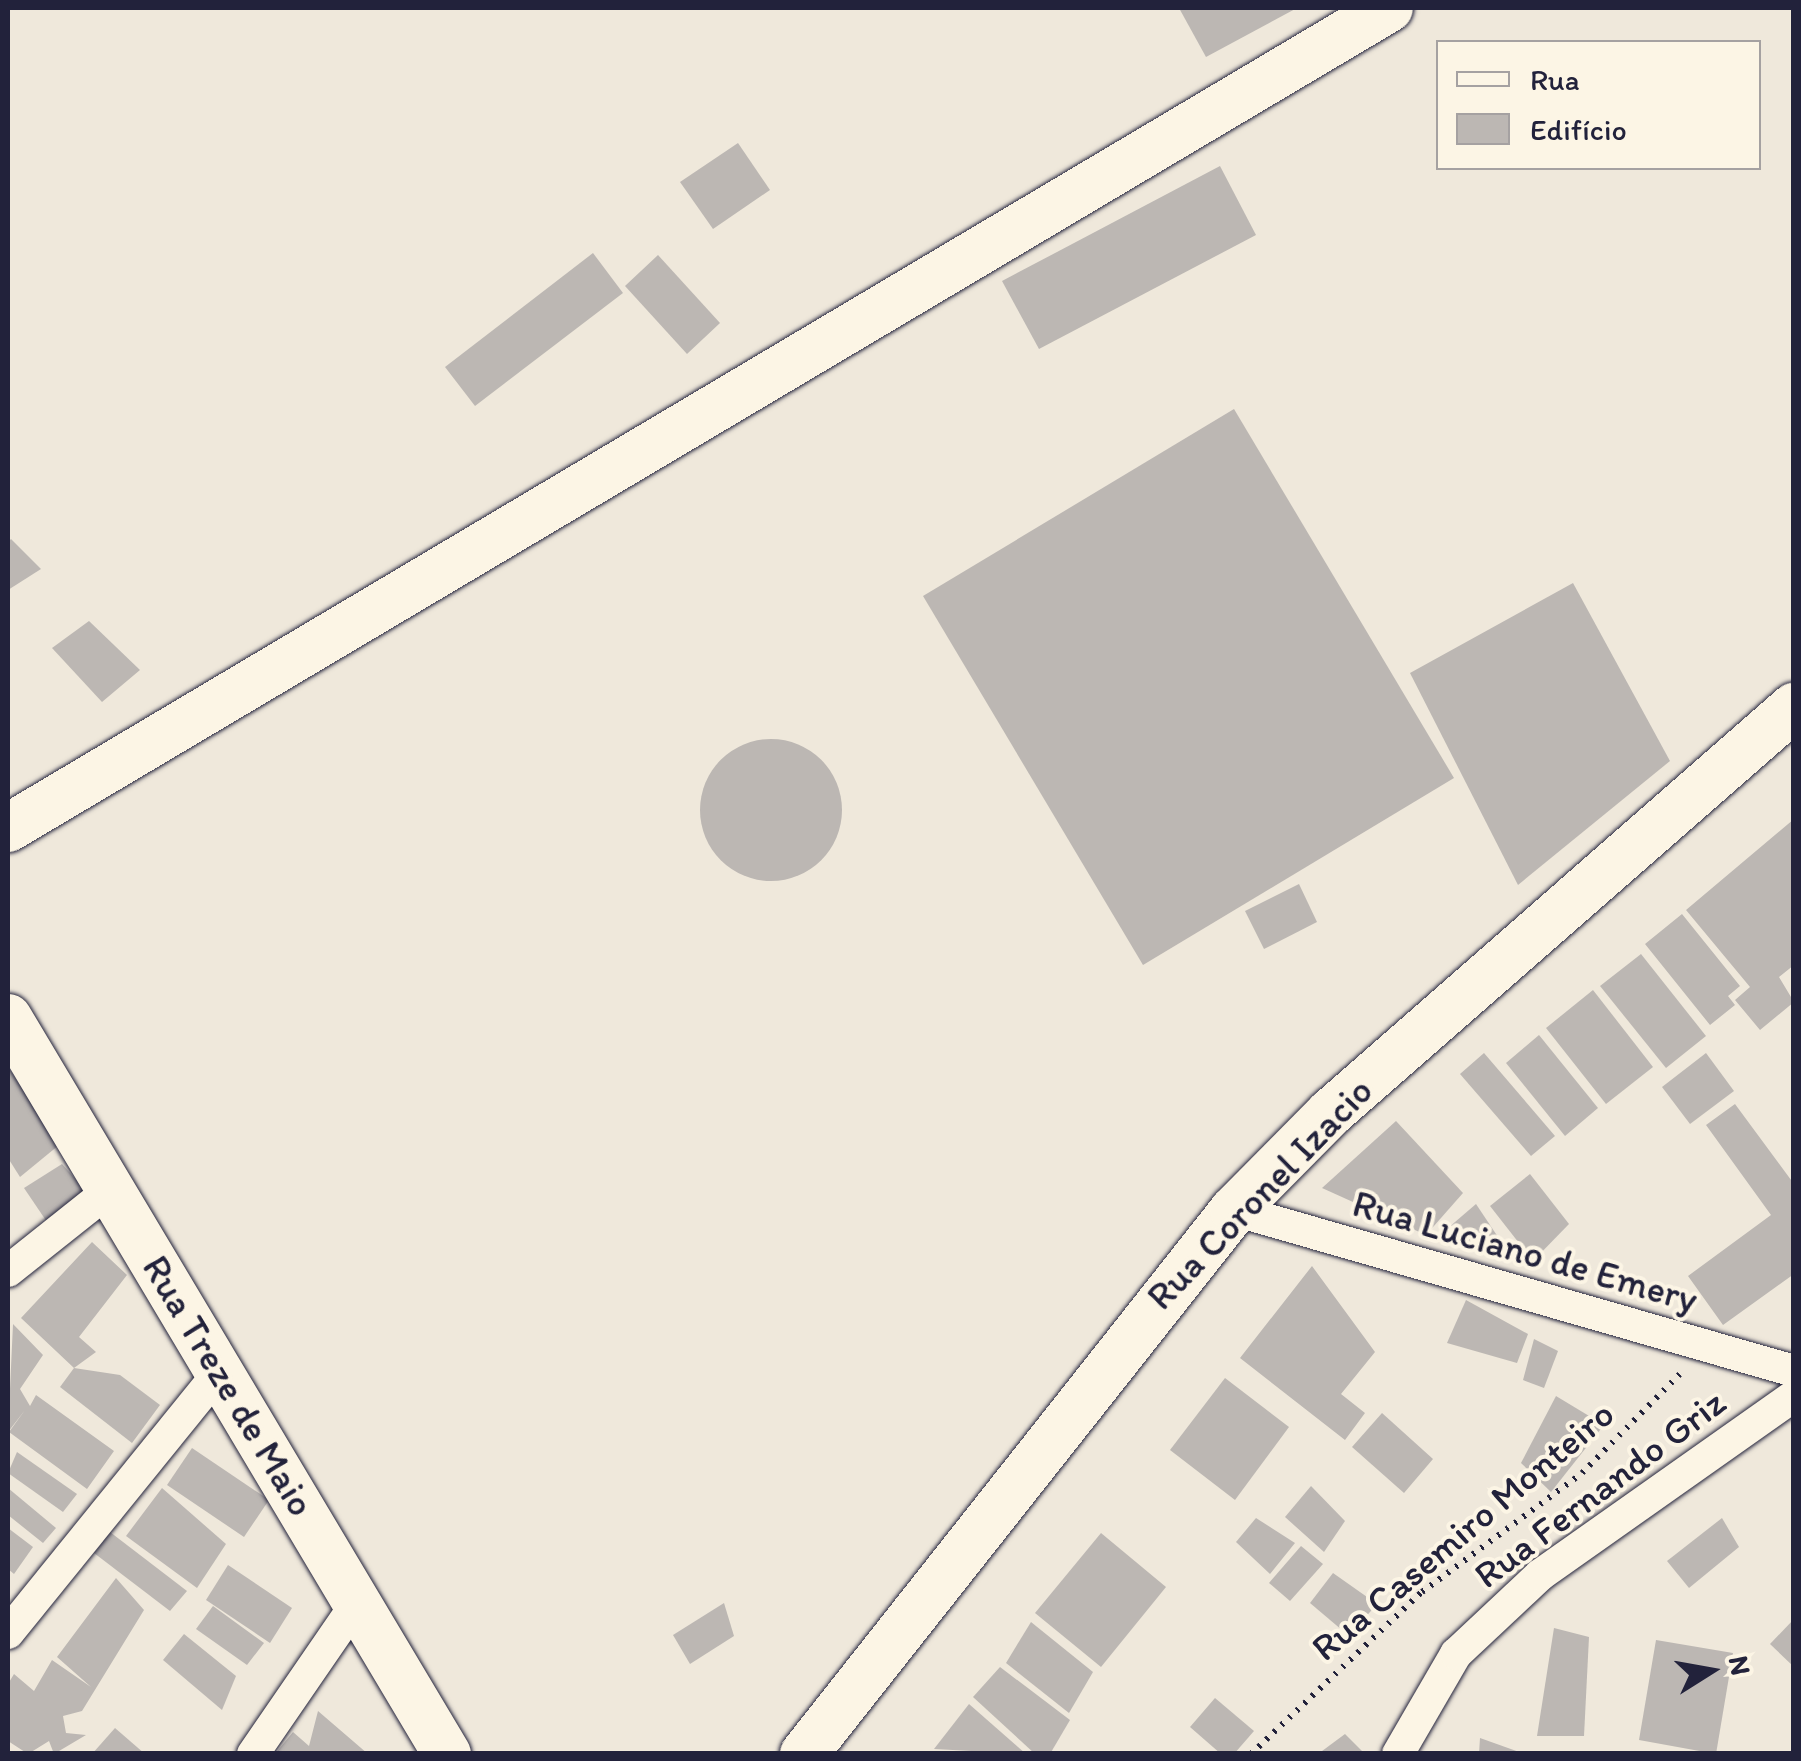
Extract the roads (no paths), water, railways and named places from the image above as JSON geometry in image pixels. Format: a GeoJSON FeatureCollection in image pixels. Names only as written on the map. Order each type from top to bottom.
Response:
{"type":"FeatureCollection","features":[{"type":"Feature","properties":{"kind":"street"},"geometry":{"type":"LineString","coordinates":[[8,828],[1389,8]]}},
{"type":"Feature","properties":{"kind":"street","name":"Rua Coronel Izacio"},"geometry":{"type":"LineString","coordinates":[[804,1754],[1234,1210],[1330,1113],[1794,707]]}},
{"type":"Feature","properties":{"kind":"street","name":"Rua Treze de Maio"},"geometry":{"type":"LineString","coordinates":[[8,1018],[447,1754]]}},
{"type":"Feature","properties":{"kind":"street"},"geometry":{"type":"LineString","coordinates":[[8,1271],[110,1190]]}},
{"type":"Feature","properties":{"kind":"street","name":"Rua Luciano de Emery"},"geometry":{"type":"LineString","coordinates":[[1234,1210],[1706,1346],[1787,1364]]}},
{"type":"Feature","properties":{"kind":"street"},"geometry":{"type":"LineString","coordinates":[[8,1632],[221,1370]]}},
{"type":"Feature","properties":{"kind":"street","name":"Rua Fernando Griz"},"geometry":{"type":"LineString","coordinates":[[1398,1754],[1456,1654],[1540,1575],[1794,1396]]}},
{"type":"Feature","properties":{"kind":"street"},"geometry":{"type":"LineString","coordinates":[[253,1754],[356,1604]]}}]}
